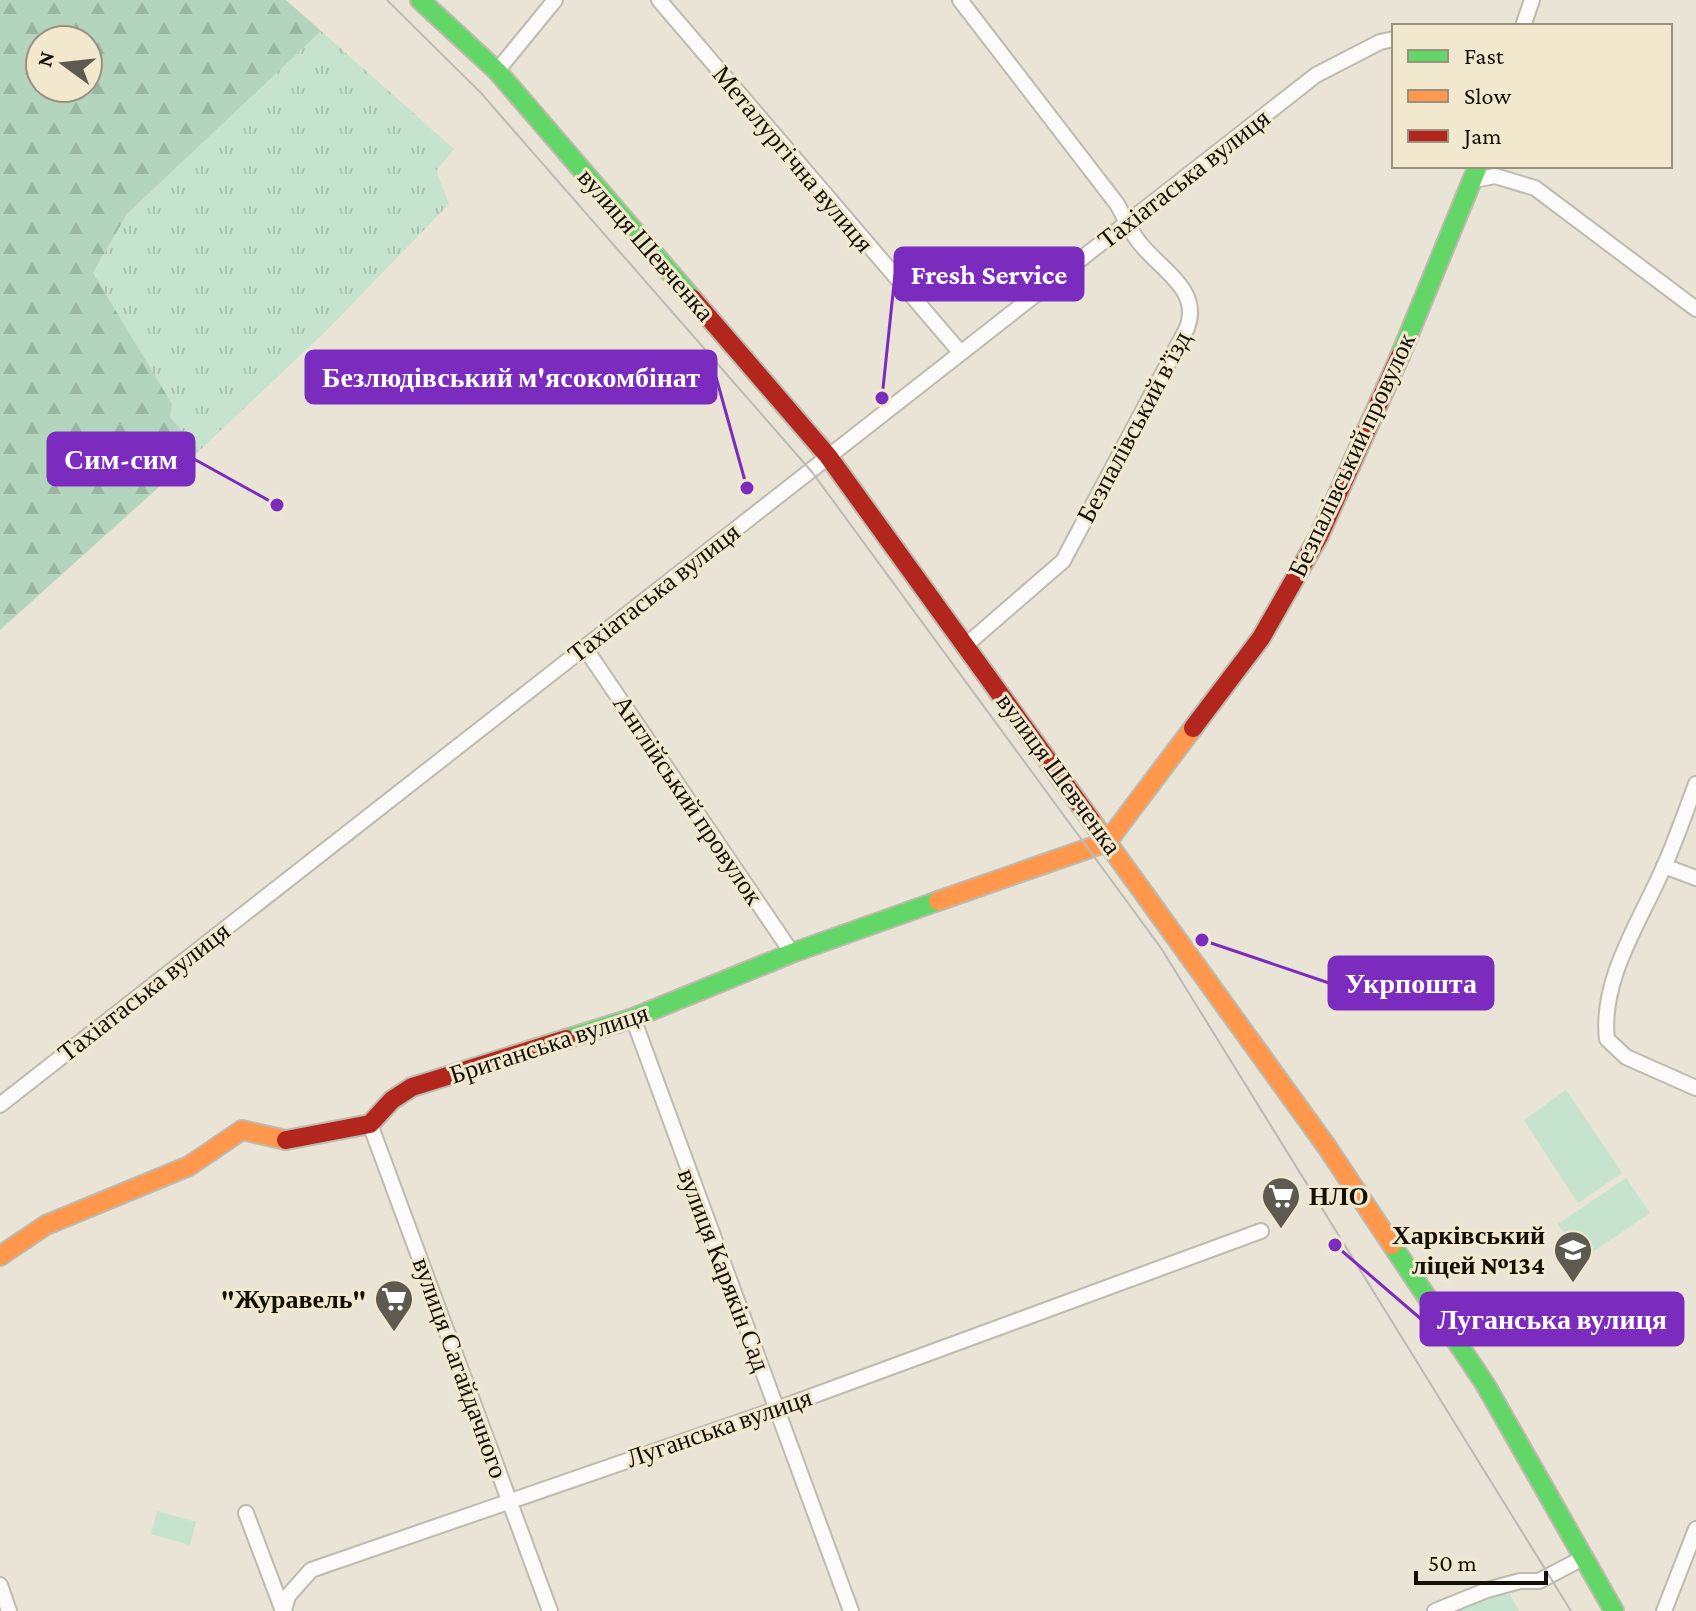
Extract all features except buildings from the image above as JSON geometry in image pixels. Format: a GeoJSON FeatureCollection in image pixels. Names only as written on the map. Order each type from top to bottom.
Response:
{"type":"FeatureCollection","features":[{"type":"Feature","properties":{"kind":"main road","name":"вулиця Шевченка"},"geometry":{"type":"LineString","coordinates":[[420,0],[497,71],[828,456],[1405,1262],[1485,1384],[1614,1611]]}},
{"type":"Feature","properties":{"kind":"main road","name":"Безпалівський провулок"},"geometry":{"type":"LineString","coordinates":[[1107,842],[1261,638],[1319,536],[1369,431],[1476,173]]}},
{"type":"Feature","properties":{"kind":"main road","name":"Британська вулиця"},"geometry":{"type":"LineString","coordinates":[[370,1124],[383,1106],[410,1088],[633,1018],[792,953],[1107,842]]}},
{"type":"Feature","properties":{"kind":"main road"},"geometry":{"type":"LineString","coordinates":[[3,1248],[46,1225],[189,1166],[242,1130],[284,1140],[370,1124]]}},
{"type":"Feature","properties":{"kind":"street"},"geometry":{"type":"LineString","coordinates":[[497,71],[555,0]]}},
{"type":"Feature","properties":{"kind":"street","name":"Металургічна вулиця"},"geometry":{"type":"LineString","coordinates":[[659,0],[960,352]]}},
{"type":"Feature","properties":{"kind":"street","name":"Безпалівський в’їзд"},"geometry":{"type":"LineString","coordinates":[[960,0],[1127,222],[1138,241],[1185,289],[1192,308],[1191,318],[1063,561],[966,645]]}},
{"type":"Feature","properties":{"kind":"street"},"geometry":{"type":"LineString","coordinates":[[1524,24],[1532,0]]}},
{"type":"Feature","properties":{"kind":"street","name":"Тахіатаська вулиця"},"geometry":{"type":"LineString","coordinates":[[0,1105],[1316,75],[1380,42],[1392,39]]}},
{"type":"Feature","properties":{"kind":"street"},"geometry":{"type":"LineString","coordinates":[[1476,173],[1535,188],[1696,309]]}},
{"type":"Feature","properties":{"kind":"street","name":"Англійський провулок"},"geometry":{"type":"LineString","coordinates":[[585,648],[792,953]]}},
{"type":"Feature","properties":{"kind":"street"},"geometry":{"type":"LineString","coordinates":[[1696,784],[1664,866],[1613,978],[1604,1018],[1607,1039],[1626,1057],[1696,1088]]}},
{"type":"Feature","properties":{"kind":"street"},"geometry":{"type":"LineString","coordinates":[[1664,866],[1696,878]]}},
{"type":"Feature","properties":{"kind":"street","name":"вулиця Карякін Сад"},"geometry":{"type":"LineString","coordinates":[[633,1018],[682,1159],[851,1611]]}},
{"type":"Feature","properties":{"kind":"street","name":"вулиця Сагайдачного"},"geometry":{"type":"LineString","coordinates":[[370,1124],[550,1611]]}},
{"type":"Feature","properties":{"kind":"street","name":"Луганська вулиця"},"geometry":{"type":"LineString","coordinates":[[284,1611],[288,1596],[311,1570],[777,1409],[1261,1231]]}},
{"type":"Feature","properties":{"kind":"street"},"geometry":{"type":"LineString","coordinates":[[246,1513],[284,1611]]}},
{"type":"Feature","properties":{"kind":"street"},"geometry":{"type":"LineString","coordinates":[[1664,1611],[1696,1529]]}},
{"type":"Feature","properties":{"kind":"street"},"geometry":{"type":"LineString","coordinates":[[1435,1611],[1487,1590],[1520,1581],[1539,1581],[1583,1558]]}},
{"type":"Feature","properties":{"kind":"street"},"geometry":{"type":"LineString","coordinates":[[0,1585],[9,1611]]}},
{"type":"Feature","properties":{"kind":"green space"},"geometry":{"type":"Polygon","coordinates":[[[0,0],[286,0],[321,31],[127,214],[93,273],[172,404],[170,417],[199,451],[0,630],[0,0]]]}},
{"type":"Feature","properties":{"kind":"green space"},"geometry":{"type":"Polygon","coordinates":[[[321,31],[454,149],[436,171],[449,204],[325,332],[199,451],[170,417],[93,274],[127,214],[321,31]]]}},
{"type":"Feature","properties":{"kind":"green space"},"geometry":{"type":"Polygon","coordinates":[[[1566,1090],[1622,1173],[1578,1203],[1524,1120],[1566,1090]]]}},
{"type":"Feature","properties":{"kind":"green space"},"geometry":{"type":"Polygon","coordinates":[[[1626,1178],[1650,1213],[1582,1259],[1558,1224],[1626,1178]]]}},
{"type":"Feature","properties":{"kind":"green space"},"geometry":{"type":"Polygon","coordinates":[[[157,1511],[196,1522],[190,1545],[151,1534],[157,1511]]]}},
{"type":"Feature","properties":{"kind":"green space"},"geometry":{"type":"Polygon","coordinates":[[[1507,1589],[1519,1611],[1453,1611],[1507,1589]]]}},
{"type":"Feature","properties":{"kind":"tram line"},"geometry":{"type":"LineString","coordinates":[[387,0],[481,93],[812,472],[1161,948],[1571,1611]]}},
{"type":"Feature","properties":{"kind":"traffic: fast"},"geometry":{"type":"LineString","coordinates":[[420,0],[497,71],[692,298]]}},
{"type":"Feature","properties":{"kind":"traffic: fast"},"geometry":{"type":"LineString","coordinates":[[1400,356],[1477,168]]}},
{"type":"Feature","properties":{"kind":"traffic: fast"},"geometry":{"type":"LineString","coordinates":[[566,1039],[633,1018],[792,953],[938,901]]}},
{"type":"Feature","properties":{"kind":"traffic: fast"},"geometry":{"type":"LineString","coordinates":[[1392,1245],[1485,1384],[1614,1611]]}},
{"type":"Feature","properties":{"kind":"traffic: slow"},"geometry":{"type":"LineString","coordinates":[[938,901],[1107,842],[1193,728]]}},
{"type":"Feature","properties":{"kind":"traffic: slow"},"geometry":{"type":"LineString","coordinates":[[1091,820],[1327,1147],[1392,1245]]}},
{"type":"Feature","properties":{"kind":"traffic: slow"},"geometry":{"type":"LineString","coordinates":[[0,1256],[46,1225],[189,1166],[242,1130],[286,1140]]}},
{"type":"Feature","properties":{"kind":"traffic: jam"},"geometry":{"type":"LineString","coordinates":[[692,298],[828,456],[1091,820]]}},
{"type":"Feature","properties":{"kind":"traffic: jam"},"geometry":{"type":"LineString","coordinates":[[1193,728],[1261,638],[1319,536],[1400,356]]}},
{"type":"Feature","properties":{"kind":"traffic: jam"},"geometry":{"type":"LineString","coordinates":[[286,1140],[370,1124],[392,1100],[412,1087],[566,1039]]}},
{"type":"Feature","properties":{"kind":"place","name":"Fresh Service"},"geometry":{"type":"Point","coordinates":[882,398]}},
{"type":"Feature","properties":{"kind":"place","name":"Безлюдівський м'ясокомбінат"},"geometry":{"type":"Point","coordinates":[747,488]}},
{"type":"Feature","properties":{"kind":"place","name":"Сим-сим"},"geometry":{"type":"Point","coordinates":[277,505]}},
{"type":"Feature","properties":{"kind":"place","name":"Укрпошта"},"geometry":{"type":"Point","coordinates":[1202,940]}},
{"type":"Feature","properties":{"kind":"place","name":"НЛО"},"geometry":{"type":"Point","coordinates":[1281,1230]}},
{"type":"Feature","properties":{"kind":"place","name":"Луганська вулиця"},"geometry":{"type":"Point","coordinates":[1335,1245]}},
{"type":"Feature","properties":{"kind":"place","name":"Харківський ліцей №134"},"geometry":{"type":"Point","coordinates":[1573,1284]}},
{"type":"Feature","properties":{"kind":"place","name":"\"Журавель\""},"geometry":{"type":"Point","coordinates":[394,1333]}}]}
